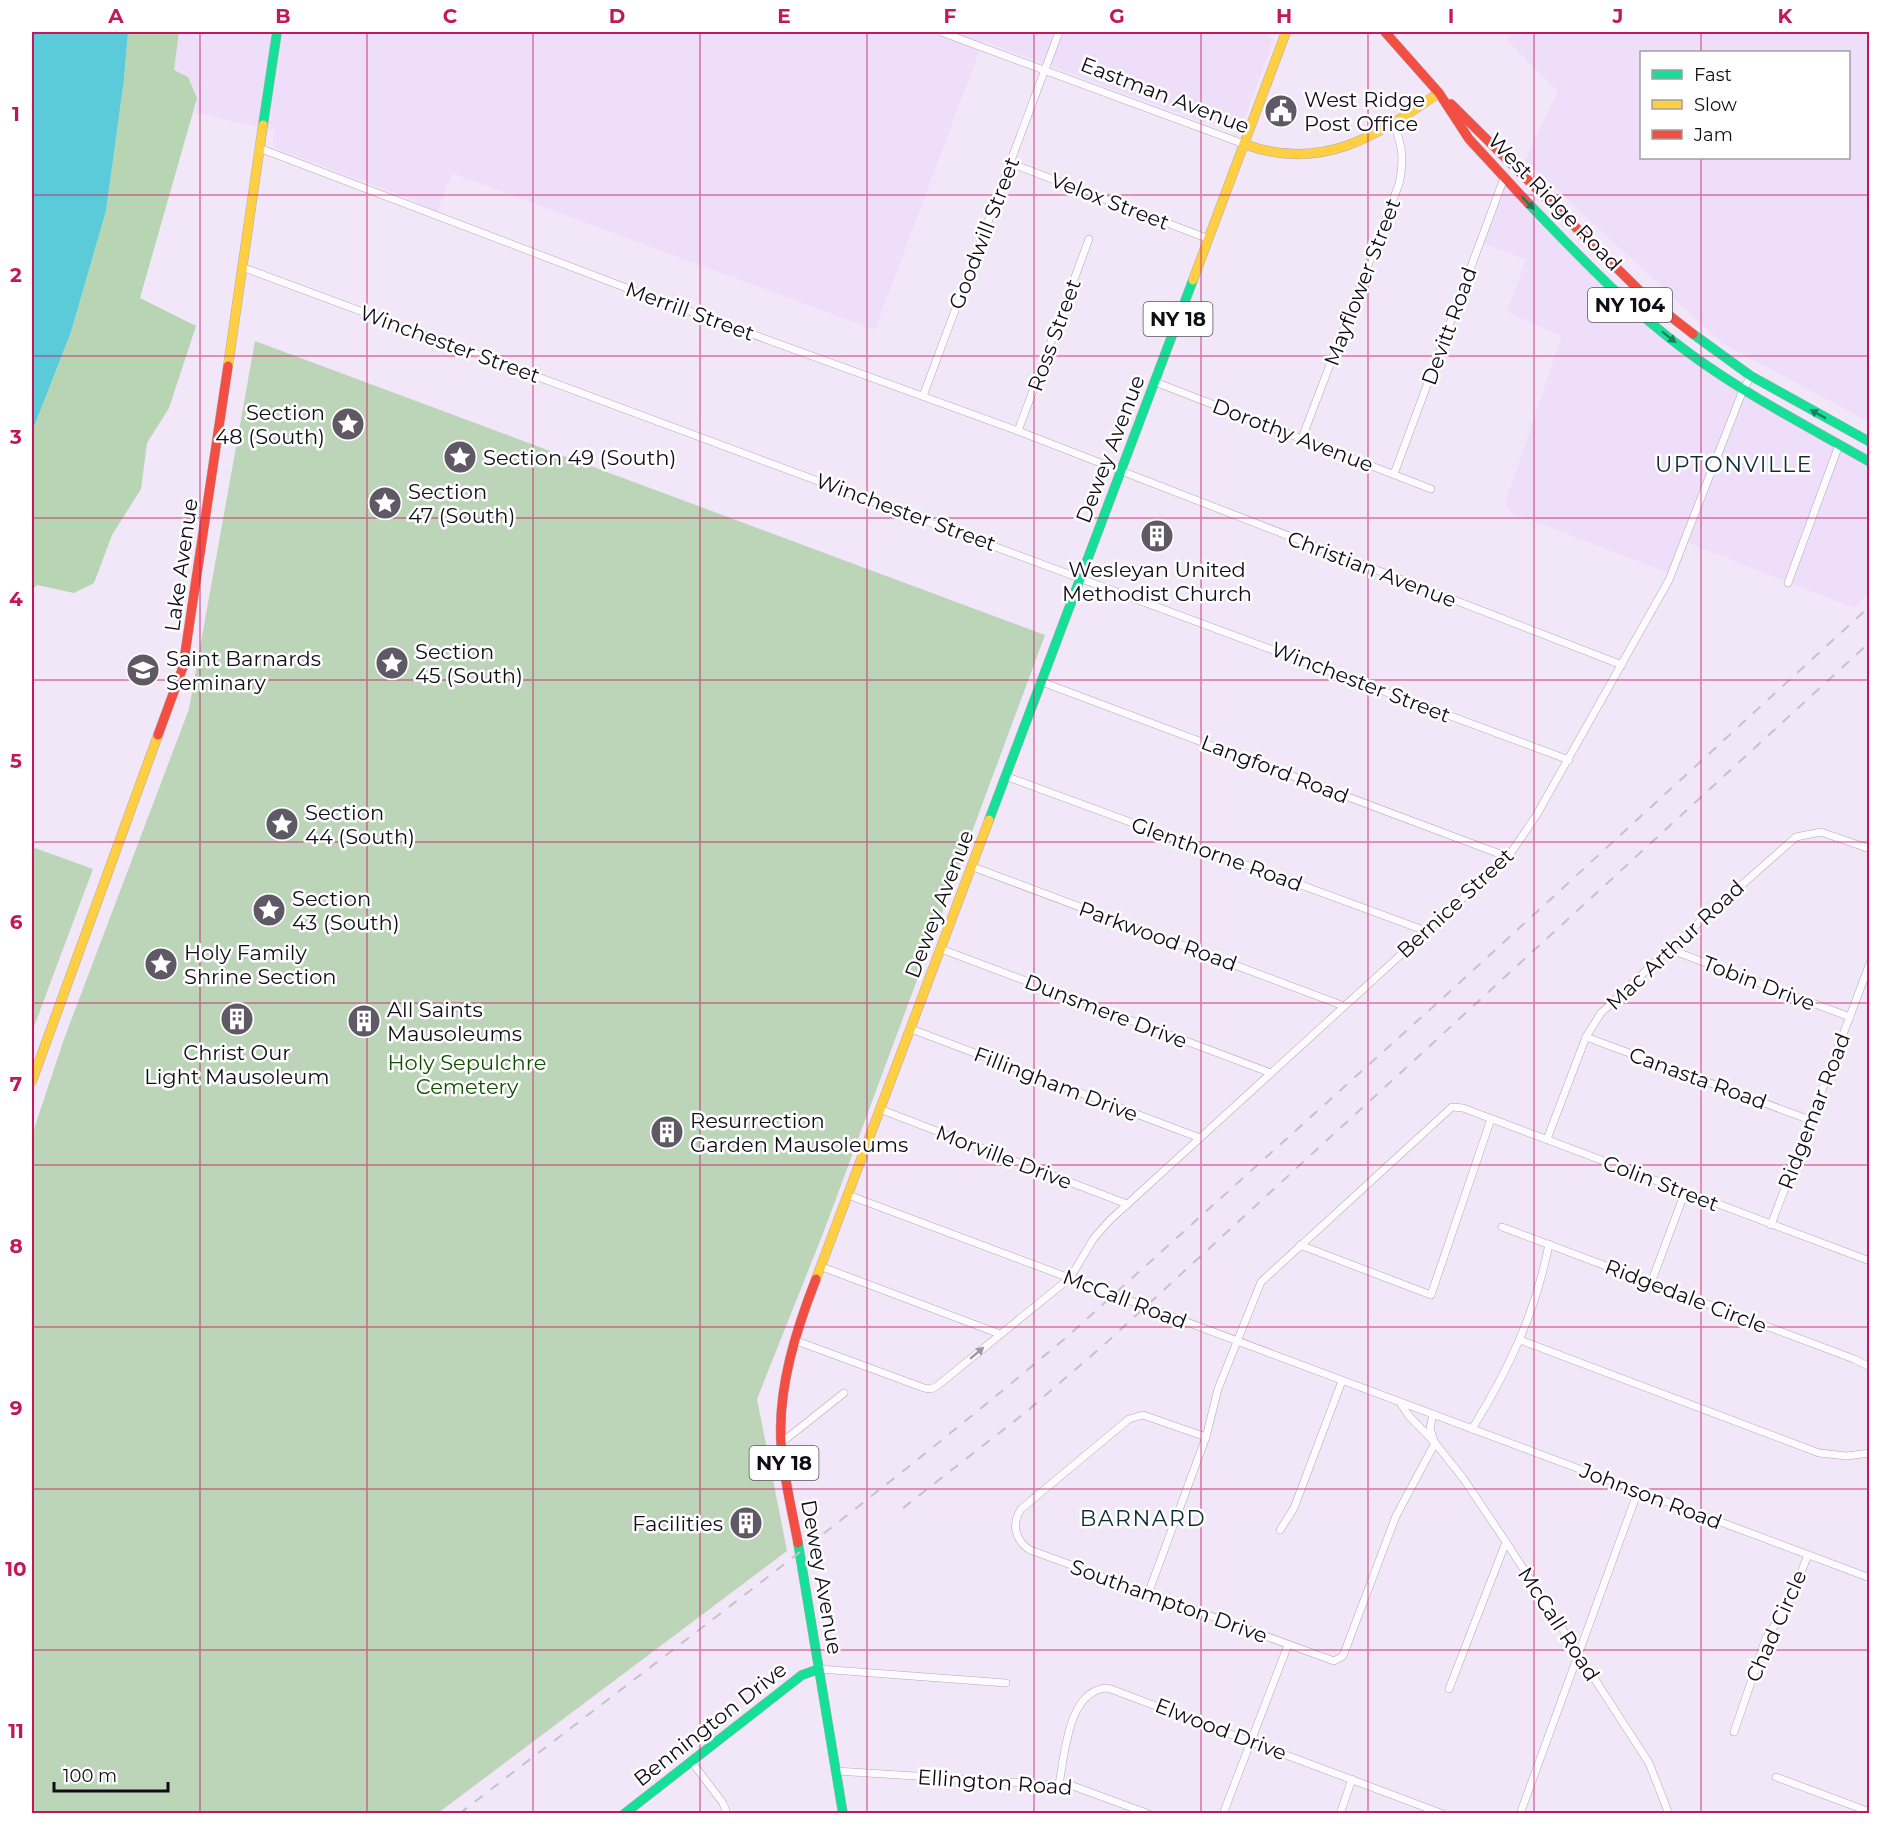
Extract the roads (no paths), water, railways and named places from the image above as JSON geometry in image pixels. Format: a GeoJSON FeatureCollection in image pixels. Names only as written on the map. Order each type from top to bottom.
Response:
{"type":"FeatureCollection","features":[{"type":"Feature","properties":{"kind":"main road","name":"Lake Avenue"},"geometry":{"type":"LineString","coordinates":[[32,1081],[183,667],[276,32]]}},
{"type":"Feature","properties":{"kind":"main road","name":"Dewey Avenue"},"geometry":{"type":"LineString","coordinates":[[843,1814],[781,1443],[781,1402],[794,1340],[1008,777],[1286,32]]}},
{"type":"Feature","properties":{"kind":"main road","name":"West Ridge Road"},"geometry":{"type":"LineString","coordinates":[[1385,32],[1438,93],[1469,139],[1504,178],[1579,256],[1639,313],[1689,353],[1743,390],[1869,462]]}},
{"type":"Feature","properties":{"kind":"main road","name":"Eastman Avenue"},"geometry":{"type":"LineString","coordinates":[[1244,144],[1261,151],[1317,155],[1345,146],[1393,123],[1438,93]]}},
{"type":"Feature","properties":{"kind":"main road","name":"West Ridge Road"},"geometry":{"type":"LineString","coordinates":[[1438,93],[1470,120],[1647,298],[1751,376],[1869,442]]}},
{"type":"Feature","properties":{"kind":"main road","name":"Bennington Drive"},"geometry":{"type":"LineString","coordinates":[[624,1814],[800,1677],[819,1669]]}},
{"type":"Feature","properties":{"kind":"street","name":"Eastman Avenue"},"geometry":{"type":"LineString","coordinates":[[941,32],[1244,144]]}},
{"type":"Feature","properties":{"kind":"street","name":"Goodwill Street"},"geometry":{"type":"LineString","coordinates":[[923,396],[1059,32]]}},
{"type":"Feature","properties":{"kind":"street","name":"Mayflower Street"},"geometry":{"type":"LineString","coordinates":[[1302,438],[1399,184],[1404,161],[1402,142],[1393,123]]}},
{"type":"Feature","properties":{"kind":"street","name":"Merrill Street"},"geometry":{"type":"LineString","coordinates":[[259,148],[645,295],[1018,431],[1121,472]]}},
{"type":"Feature","properties":{"kind":"street","name":"Velox Street"},"geometry":{"type":"LineString","coordinates":[[1010,163],[1209,239]]}},
{"type":"Feature","properties":{"kind":"street","name":"Devitt Road"},"geometry":{"type":"LineString","coordinates":[[1394,474],[1504,178]]}},
{"type":"Feature","properties":{"kind":"street","name":"Ross Street"},"geometry":{"type":"LineString","coordinates":[[1018,431],[1089,239]]}},
{"type":"Feature","properties":{"kind":"street","name":"Winchester Street"},"geometry":{"type":"LineString","coordinates":[[242,267],[1569,760]]}},
{"type":"Feature","properties":{"kind":"street","name":"Bernice Street"},"geometry":{"type":"LineString","coordinates":[[1070,1278],[1094,1238],[1127,1204],[1508,856],[1536,816],[1569,760],[1669,580],[1743,390],[1751,376]]}},
{"type":"Feature","properties":{"kind":"street","name":"Dorothy Avenue"},"geometry":{"type":"LineString","coordinates":[[1155,382],[1431,489]]}},
{"type":"Feature","properties":{"kind":"street"},"geometry":{"type":"LineString","coordinates":[[1788,583],[1839,445]]}},
{"type":"Feature","properties":{"kind":"street","name":"Christian Avenue"},"geometry":{"type":"LineString","coordinates":[[1121,472],[1622,665]]}},
{"type":"Feature","properties":{"kind":"street","name":"Langford Road"},"geometry":{"type":"LineString","coordinates":[[1042,682],[1508,856]]}},
{"type":"Feature","properties":{"kind":"street","name":"Glenthorne Road"},"geometry":{"type":"LineString","coordinates":[[1008,777],[1426,931]]}},
{"type":"Feature","properties":{"kind":"street","name":"Mac Arthur Road"},"geometry":{"type":"LineString","coordinates":[[1546,1139],[1586,1037],[1601,1013],[1669,949],[1796,837],[1821,832],[1869,849]]}},
{"type":"Feature","properties":{"kind":"street","name":"Parkwood Road"},"geometry":{"type":"LineString","coordinates":[[973,867],[1344,1006]]}},
{"type":"Feature","properties":{"kind":"street","name":"Dunsmere Drive"},"geometry":{"type":"LineString","coordinates":[[941,949],[1271,1073]]}},
{"type":"Feature","properties":{"kind":"street","name":"Tobin Drive"},"geometry":{"type":"LineString","coordinates":[[1669,949],[1850,1017]]}},
{"type":"Feature","properties":{"kind":"street","name":"Ridgemar Road"},"geometry":{"type":"LineString","coordinates":[[1771,1225],[1869,963]]}},
{"type":"Feature","properties":{"kind":"street","name":"Fillingham Drive"},"geometry":{"type":"LineString","coordinates":[[911,1029],[1200,1138]]}},
{"type":"Feature","properties":{"kind":"street","name":"Canasta Road"},"geometry":{"type":"LineString","coordinates":[[1586,1037],[1810,1120]]}},
{"type":"Feature","properties":{"kind":"street","name":"Colin Street"},"geometry":{"type":"LineString","coordinates":[[1300,1245],[1452,1107],[1463,1108],[1869,1260]]}},
{"type":"Feature","properties":{"kind":"street","name":"Morville Drive"},"geometry":{"type":"LineString","coordinates":[[882,1110],[1127,1204]]}},
{"type":"Feature","properties":{"kind":"street"},"geometry":{"type":"LineString","coordinates":[[1148,1594],[1206,1437],[1218,1389],[1261,1282],[1300,1245],[1431,1295],[1491,1119]]}},
{"type":"Feature","properties":{"kind":"street"},"geometry":{"type":"LineString","coordinates":[[1651,1283],[1685,1192]]}},
{"type":"Feature","properties":{"kind":"street","name":"McCall Road"},"geometry":{"type":"LineString","coordinates":[[848,1195],[1433,1415]]}},
{"type":"Feature","properties":{"kind":"street","name":"Ridgedale Circle"},"geometry":{"type":"LineString","coordinates":[[1502,1227],[1854,1359],[1869,1367]]}},
{"type":"Feature","properties":{"kind":"street"},"geometry":{"type":"LineString","coordinates":[[1472,1429],[1507,1370],[1521,1340],[1539,1286],[1549,1244]]}},
{"type":"Feature","properties":{"kind":"street"},"geometry":{"type":"LineString","coordinates":[[822,1267],[1000,1334]]}},
{"type":"Feature","properties":{"kind":"street"},"geometry":{"type":"LineString","coordinates":[[794,1340],[931,1389],[1070,1278]]}},
{"type":"Feature","properties":{"kind":"street"},"geometry":{"type":"LineString","coordinates":[[1521,1340],[1819,1453],[1847,1456],[1869,1453]]}},
{"type":"Feature","properties":{"kind":"street"},"geometry":{"type":"LineString","coordinates":[[1280,1530],[1294,1508],[1342,1381]]}},
{"type":"Feature","properties":{"kind":"street"},"geometry":{"type":"LineString","coordinates":[[781,1443],[843,1393]]}},
{"type":"Feature","properties":{"kind":"street","name":"McCall Road"},"geometry":{"type":"LineString","coordinates":[[1401,1404],[1463,1478],[1506,1542],[1649,1763],[1669,1814]]}},
{"type":"Feature","properties":{"kind":"street"},"geometry":{"type":"LineString","coordinates":[[1433,1415],[1430,1428],[1435,1443]]}},
{"type":"Feature","properties":{"kind":"street","name":"Johnson Road"},"geometry":{"type":"LineString","coordinates":[[1433,1415],[1869,1578]]}},
{"type":"Feature","properties":{"kind":"street","name":"Southampton Drive"},"geometry":{"type":"LineString","coordinates":[[1206,1437],[1154,1418],[1134,1416],[1024,1505],[1016,1518],[1017,1537],[1030,1550],[1329,1660],[1343,1656],[1396,1516],[1435,1443]]}},
{"type":"Feature","properties":{"kind":"street"},"geometry":{"type":"LineString","coordinates":[[1520,1814],[1638,1491]]}},
{"type":"Feature","properties":{"kind":"street"},"geometry":{"type":"LineString","coordinates":[[1449,1689],[1506,1542]]}},
{"type":"Feature","properties":{"kind":"street","name":"Chad Circle"},"geometry":{"type":"LineString","coordinates":[[1734,1732],[1766,1638],[1788,1605],[1808,1555]]}},
{"type":"Feature","properties":{"kind":"street"},"geometry":{"type":"LineString","coordinates":[[1223,1814],[1288,1645]]}},
{"type":"Feature","properties":{"kind":"street"},"geometry":{"type":"LineString","coordinates":[[819,1669],[1006,1683]]}},
{"type":"Feature","properties":{"kind":"street","name":"Elwood Drive"},"geometry":{"type":"LineString","coordinates":[[1059,1784],[1076,1712],[1084,1698],[1095,1690],[1120,1691],[1443,1814]]}},
{"type":"Feature","properties":{"kind":"street"},"geometry":{"type":"LineString","coordinates":[[691,1761],[723,1803],[727,1814]]}},
{"type":"Feature","properties":{"kind":"street","name":"Ellington Road"},"geometry":{"type":"LineString","coordinates":[[836,1771],[1059,1784],[1082,1788],[1149,1814]]}},
{"type":"Feature","properties":{"kind":"street"},"geometry":{"type":"LineString","coordinates":[[1776,1777],[1869,1812]]}},
{"type":"Feature","properties":{"kind":"street"},"geometry":{"type":"LineString","coordinates":[[1340,1814],[1352,1779]]}},
{"type":"Feature","properties":{"kind":"water"},"geometry":{"type":"Polygon","coordinates":[[[32,32],[128,32],[124,80],[106,211],[71,332],[32,432],[32,32]]]}},
{"type":"Feature","properties":{"kind":"railway"},"geometry":{"type":"LineString","coordinates":[[459,1814],[767,1578],[995,1397],[1069,1335],[1456,986],[1870,606]]}},
{"type":"Feature","properties":{"kind":"railway"},"geometry":{"type":"LineString","coordinates":[[903,1508],[1026,1412],[1106,1343],[1870,642]]}},
{"type":"Feature","properties":{"kind":"place","name":"West Ridge Post Office"},"geometry":{"type":"Point","coordinates":[1281,111]}},
{"type":"Feature","properties":{"kind":"place","name":"Section 48 (South)"},"geometry":{"type":"Point","coordinates":[348,424]}},
{"type":"Feature","properties":{"kind":"place","name":"Section 49 (South)"},"geometry":{"type":"Point","coordinates":[460,457]}},
{"type":"Feature","properties":{"kind":"place","name":"Section 47 (South)"},"geometry":{"type":"Point","coordinates":[385,503]}},
{"type":"Feature","properties":{"kind":"place","name":"Wesleyan United Methodist Church"},"geometry":{"type":"Point","coordinates":[1157,536]}},
{"type":"Feature","properties":{"kind":"place","name":"Section 45 (South)"},"geometry":{"type":"Point","coordinates":[392,663]}},
{"type":"Feature","properties":{"kind":"place","name":"Saint Barnards Seminary"},"geometry":{"type":"Point","coordinates":[143,670]}},
{"type":"Feature","properties":{"kind":"place","name":"Section 44 (South)"},"geometry":{"type":"Point","coordinates":[282,824]}},
{"type":"Feature","properties":{"kind":"place","name":"Section 43 (South)"},"geometry":{"type":"Point","coordinates":[269,910]}},
{"type":"Feature","properties":{"kind":"place","name":"Holy Family Shrine Section"},"geometry":{"type":"Point","coordinates":[161,964]}},
{"type":"Feature","properties":{"kind":"place","name":"Christ Our Light Mausoleum"},"geometry":{"type":"Point","coordinates":[237,1019]}},
{"type":"Feature","properties":{"kind":"place","name":"All Saints Mausoleums"},"geometry":{"type":"Point","coordinates":[364,1021]}},
{"type":"Feature","properties":{"kind":"place","name":"Resurrection Garden Mausoleums"},"geometry":{"type":"Point","coordinates":[667,1132]}},
{"type":"Feature","properties":{"kind":"place","name":"Facilities"},"geometry":{"type":"Point","coordinates":[746,1523]}},
{"type":"Feature","properties":{"kind":"district","name":"UPTONVILLE"},"geometry":{"type":"Point","coordinates":[1734,464]}},
{"type":"Feature","properties":{"kind":"district","name":"BARNARD"},"geometry":{"type":"Point","coordinates":[1143,1518]}},
{"type":"Feature","properties":{"kind":"park label","name":"Holy Sepulchre Cemetery"},"geometry":{"type":"Point","coordinates":[467,1074]}}]}
